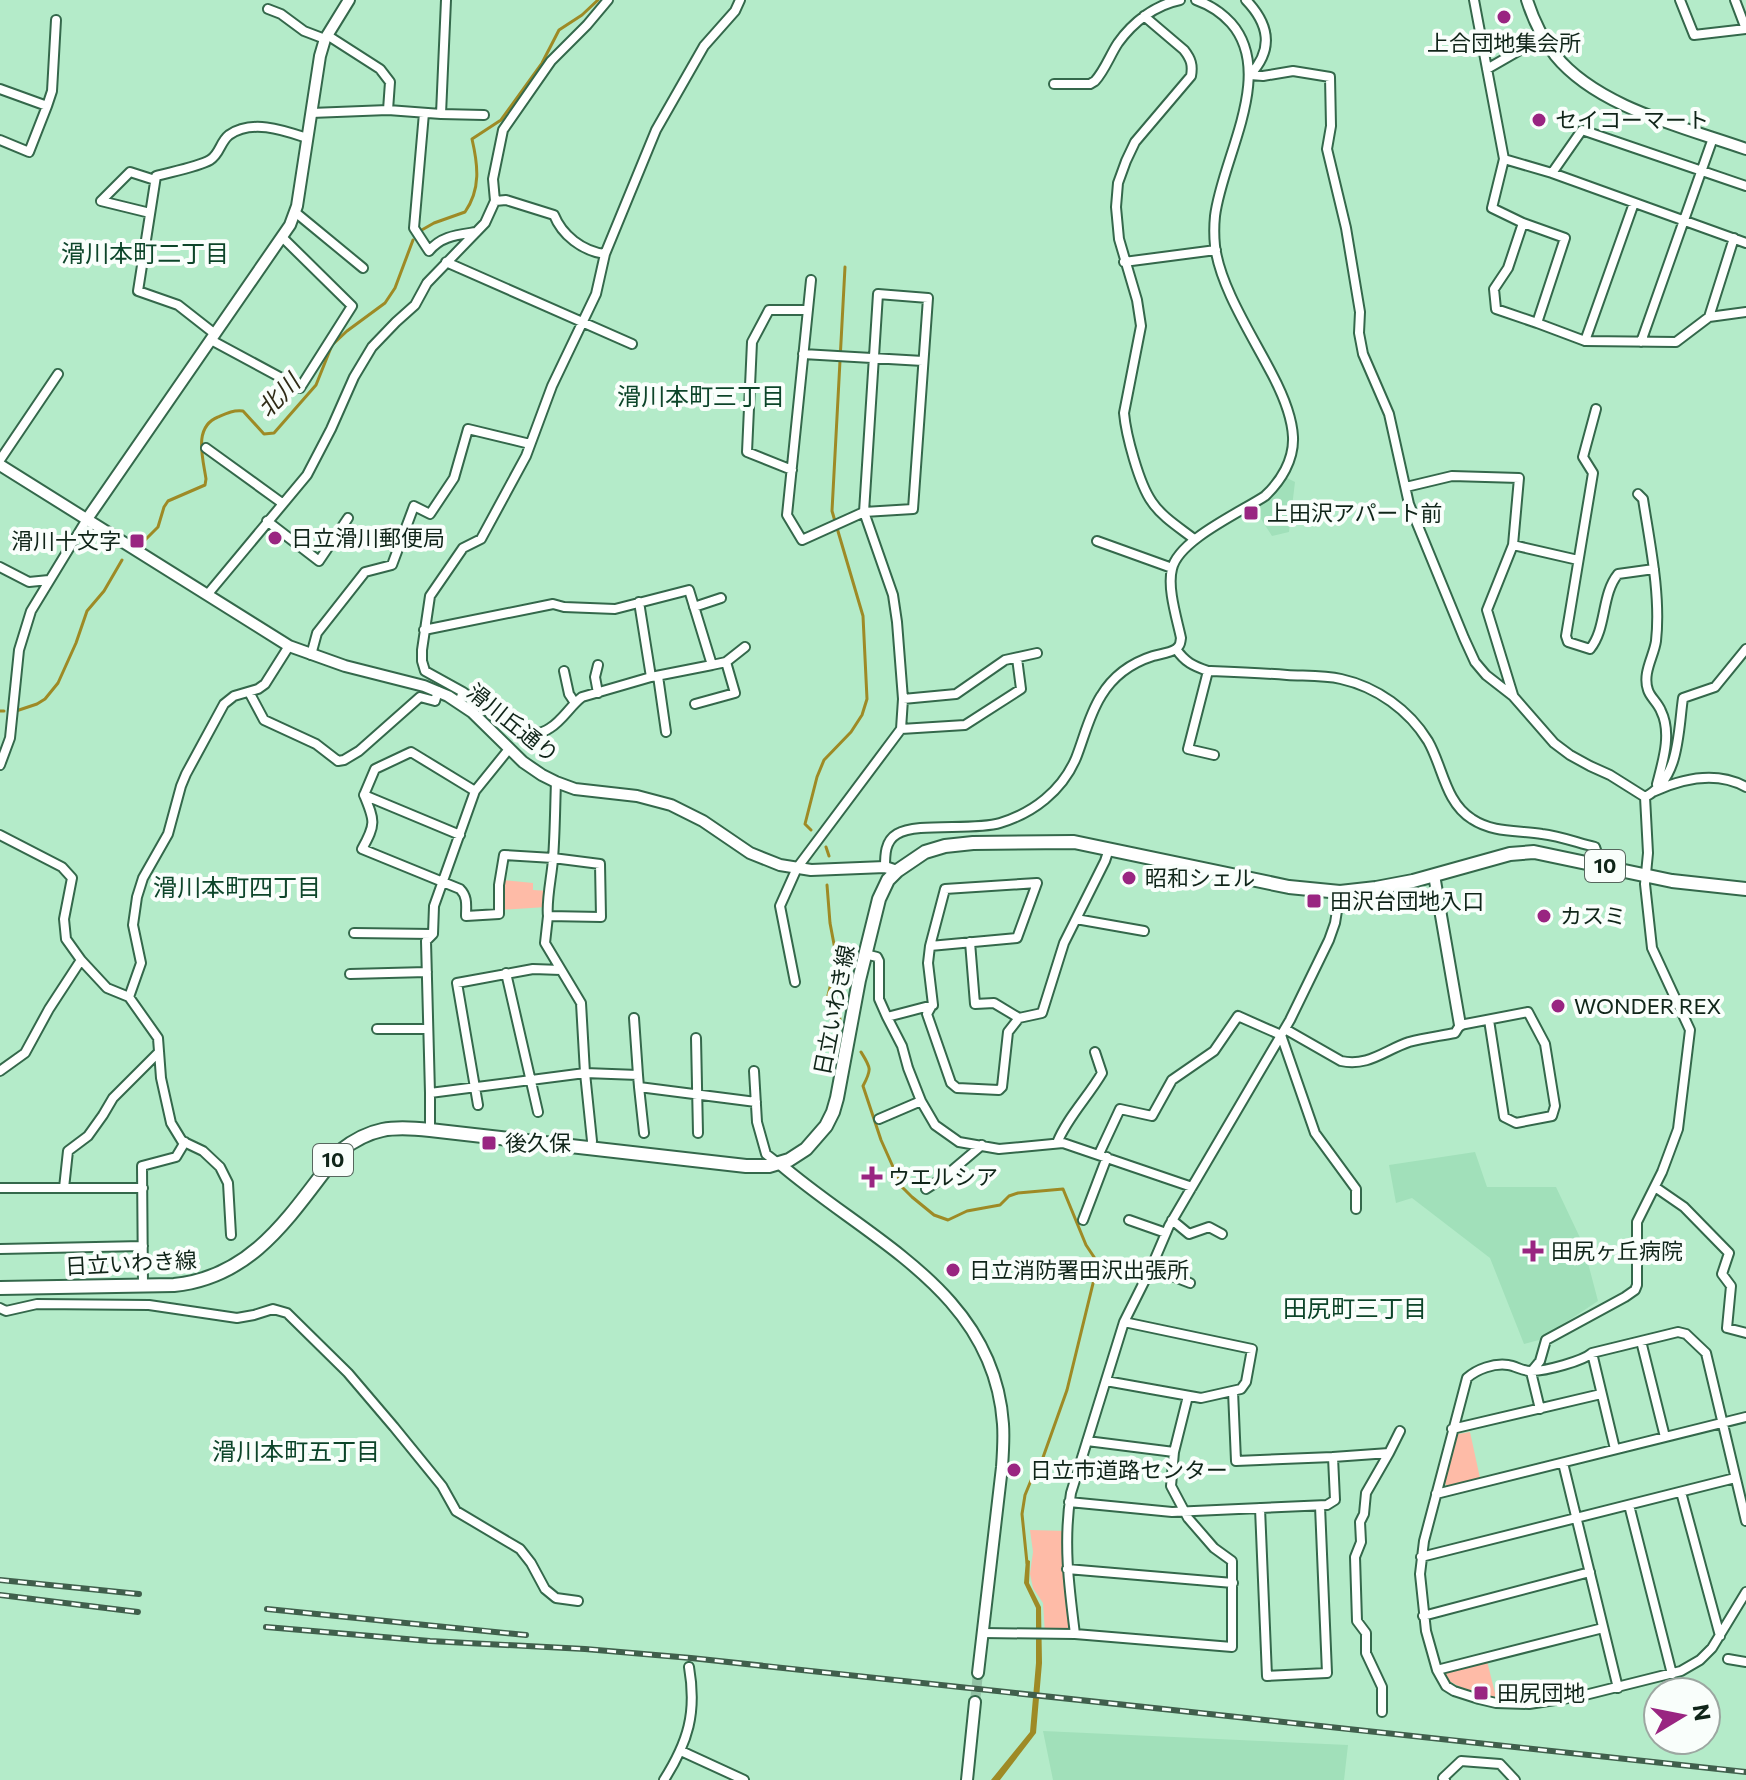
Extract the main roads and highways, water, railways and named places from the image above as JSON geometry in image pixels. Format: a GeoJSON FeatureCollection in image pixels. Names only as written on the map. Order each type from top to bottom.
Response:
{"type":"FeatureCollection","features":[{"type":"Feature","properties":{"kind":"main road","name":"日立いわき線"},"geometry":{"type":"LineString","coordinates":[[0,1288],[174,1285],[215,1277],[251,1255],[274,1235],[340,1151],[368,1133],[394,1127],[746,1166],[780,1164],[806,1149],[833,1112],[865,954],[879,899],[891,869],[945,846],[1064,841],[1289,887],[1340,892],[1376,888],[1522,852],[1534,852],[1672,881],[1746,889]]}},
{"type":"Feature","properties":{"kind":"waterway","name":"北川"},"geometry":{"type":"LineString","coordinates":[[420,231],[465,212],[474,195],[477,177],[472,139],[501,120],[542,63],[559,30],[598,0]]}},
{"type":"Feature","properties":{"kind":"waterway","name":"北川"},"geometry":{"type":"LineString","coordinates":[[143,542],[158,527],[168,501],[205,485],[202,435],[210,422],[230,412],[243,411],[264,434],[274,433],[316,385],[332,345],[385,303],[395,288],[413,240]]}},
{"type":"Feature","properties":{"kind":"waterway"},"geometry":{"type":"LineString","coordinates":[[811,830],[805,824],[824,760],[851,732],[862,715],[867,699],[863,616],[832,511],[845,267]]}},
{"type":"Feature","properties":{"kind":"waterway","name":"北川"},"geometry":{"type":"LineString","coordinates":[[16,711],[45,699],[58,683],[87,611],[104,591],[122,560]]}},
{"type":"Feature","properties":{"kind":"waterway"},"geometry":{"type":"LineString","coordinates":[[826,847],[829,856]]}},
{"type":"Feature","properties":{"kind":"waterway"},"geometry":{"type":"LineString","coordinates":[[827,885],[837,960],[827,999],[840,1019]]}},
{"type":"Feature","properties":{"kind":"waterway"},"geometry":{"type":"LineString","coordinates":[[861,1052],[869,1069],[863,1086],[881,1140],[902,1187],[912,1197],[934,1215],[948,1220],[967,1211],[1000,1205],[1009,1196],[1018,1193],[1063,1189],[1086,1245],[1098,1263],[1067,1390],[1041,1463],[1025,1495],[1022,1514],[1027,1563]]}},
{"type":"Feature","properties":{"kind":"tunnel"},"geometry":{"type":"LineString","coordinates":[[975,1702],[978,1673]]}},
{"type":"Feature","properties":{"kind":"railway"},"geometry":{"type":"LineString","coordinates":[[0,1580],[139,1594]]}},
{"type":"Feature","properties":{"kind":"railway"},"geometry":{"type":"LineString","coordinates":[[0,1595],[138,1612]]}},
{"type":"Feature","properties":{"kind":"railway"},"geometry":{"type":"LineString","coordinates":[[267,1609],[526,1635]]}},
{"type":"Feature","properties":{"kind":"railway"},"geometry":{"type":"LineString","coordinates":[[266,1627],[691,1658],[1746,1772]]}},
{"type":"Feature","properties":{"kind":"place","name":"上合団地集会所"},"geometry":{"type":"Point","coordinates":[1504,17]}},
{"type":"Feature","properties":{"kind":"place","name":"セイコーマート"},"geometry":{"type":"Point","coordinates":[1539,120]}},
{"type":"Feature","properties":{"kind":"place","name":"上田沢アパート前"},"geometry":{"type":"Point","coordinates":[1251,513]}},
{"type":"Feature","properties":{"kind":"place","name":"日立滑川郵便局"},"geometry":{"type":"Point","coordinates":[275,538]}},
{"type":"Feature","properties":{"kind":"place","name":"滑川十文字"},"geometry":{"type":"Point","coordinates":[137,541]}},
{"type":"Feature","properties":{"kind":"place","name":"昭和シェル"},"geometry":{"type":"Point","coordinates":[1129,878]}},
{"type":"Feature","properties":{"kind":"place","name":"田沢台団地入口"},"geometry":{"type":"Point","coordinates":[1314,901]}},
{"type":"Feature","properties":{"kind":"place","name":"カスミ"},"geometry":{"type":"Point","coordinates":[1544,916]}},
{"type":"Feature","properties":{"kind":"place","name":"WONDER REX"},"geometry":{"type":"Point","coordinates":[1558,1006]}},
{"type":"Feature","properties":{"kind":"place","name":"後久保"},"geometry":{"type":"Point","coordinates":[489,1143]}},
{"type":"Feature","properties":{"kind":"place","name":"ウエルシア"},"geometry":{"type":"Point","coordinates":[872,1177]}},
{"type":"Feature","properties":{"kind":"place","name":"田尻ヶ丘病院"},"geometry":{"type":"Point","coordinates":[1533,1251]}},
{"type":"Feature","properties":{"kind":"place","name":"日立消防署田沢出張所"},"geometry":{"type":"Point","coordinates":[953,1270]}},
{"type":"Feature","properties":{"kind":"place","name":"日立市道路センター"},"geometry":{"type":"Point","coordinates":[1014,1470]}},
{"type":"Feature","properties":{"kind":"place","name":"田尻団地"},"geometry":{"type":"Point","coordinates":[1481,1693]}},
{"type":"Feature","properties":{"kind":"district","name":"滑川本町二丁目"},"geometry":{"type":"Point","coordinates":[145,254]}},
{"type":"Feature","properties":{"kind":"district","name":"滑川本町三丁目"},"geometry":{"type":"Point","coordinates":[701,397]}},
{"type":"Feature","properties":{"kind":"district","name":"滑川本町四丁目"},"geometry":{"type":"Point","coordinates":[237,888]}},
{"type":"Feature","properties":{"kind":"district","name":"田尻町三丁目"},"geometry":{"type":"Point","coordinates":[1355,1309]}},
{"type":"Feature","properties":{"kind":"district","name":"滑川本町五丁目"},"geometry":{"type":"Point","coordinates":[296,1452]}}]}
